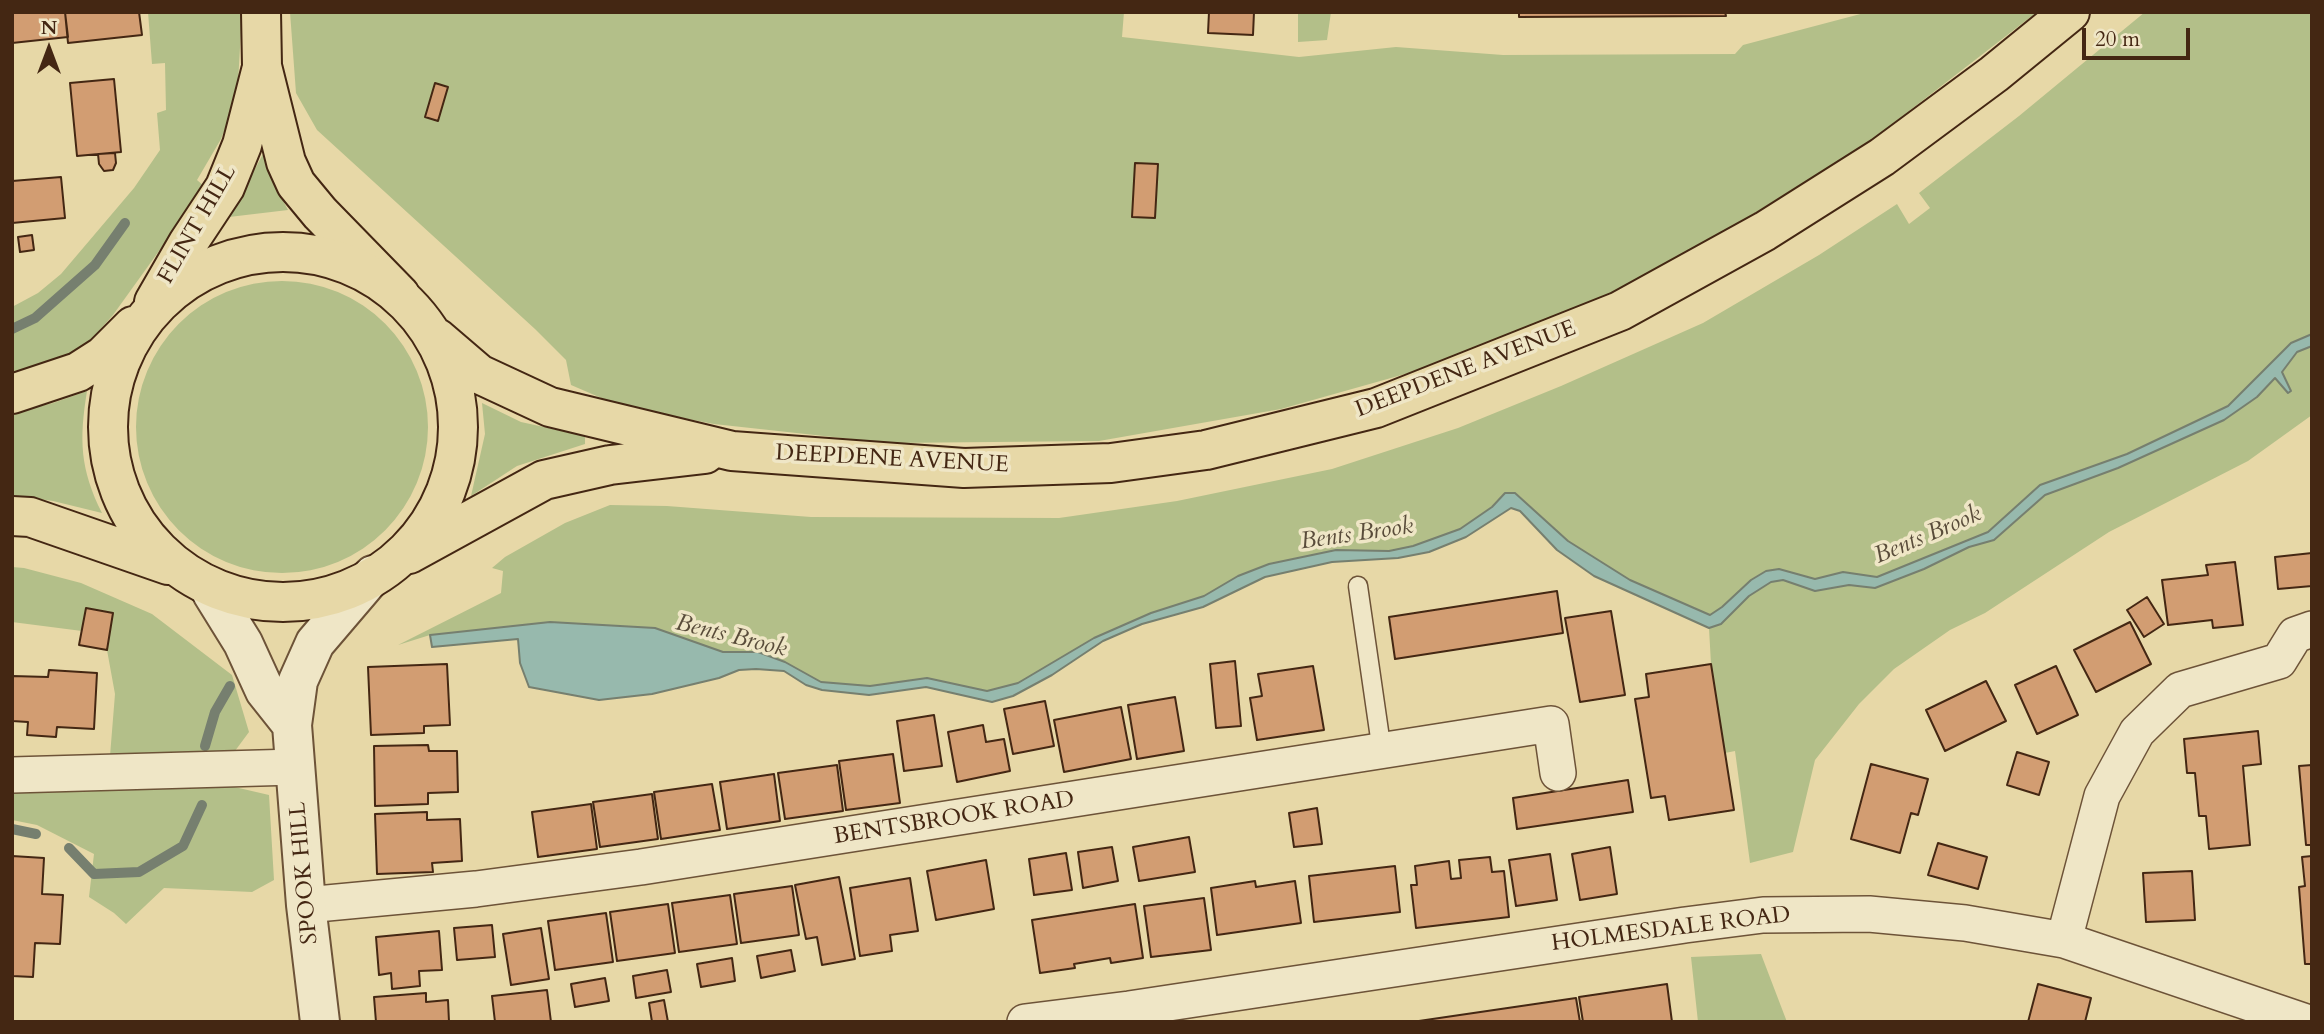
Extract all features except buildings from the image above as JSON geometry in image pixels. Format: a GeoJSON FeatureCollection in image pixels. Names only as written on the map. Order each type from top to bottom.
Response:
{"type":"FeatureCollection","features":[{"type":"Feature","properties":{"kind":"main road","name":"FLINT HILL"},"geometry":{"type":"LineString","coordinates":[[261,12],[262,66],[286,162],[296,184],[437,338]]}},
{"type":"Feature","properties":{"kind":"main road","name":"DEEPDENE AVENUE"},"geometry":{"type":"LineString","coordinates":[[437,338],[479,374],[550,407],[732,451],[964,468],[1111,463],[1206,450],[1376,408],[1620,311],[1765,231],[1882,157],[1994,74],[2070,12]]}},
{"type":"Feature","properties":{"kind":"main road","name":"FLINT HILL"},"geometry":{"type":"LineString","coordinates":[[148,310],[225,187],[242,145],[262,66]]}},
{"type":"Feature","properties":{"kind":"main road"},"geometry":{"type":"LineString","coordinates":[[12,394],[78,372],[103,356],[148,310],[202,267],[243,254],[299,252],[345,264],[400,295]]}},
{"type":"Feature","properties":{"kind":"main road"},"geometry":{"type":"LineString","coordinates":[[148,310],[117,377],[108,420],[115,477],[136,520],[168,565]]}},
{"type":"Feature","properties":{"kind":"main road"},"geometry":{"type":"LineString","coordinates":[[12,516],[30,517],[168,565],[212,593],[289,604],[330,597],[379,571],[425,529],[443,495],[458,447],[456,391],[437,338]]}},
{"type":"Feature","properties":{"kind":"main road","name":"DEEPDENE AVENUE"},"geometry":{"type":"LineString","coordinates":[[379,571],[544,480],[610,466],[732,451]]}},
{"type":"Feature","properties":{"kind":"street","name":"SPOOK HILL"},"geometry":{"type":"LineString","coordinates":[[320,1022],[306,905],[292,724],[298,681],[315,643],[379,571]]}},
{"type":"Feature","properties":{"kind":"street"},"geometry":{"type":"LineString","coordinates":[[212,593],[243,643],[265,691],[292,724]]}},
{"type":"Feature","properties":{"kind":"street"},"geometry":{"type":"LineString","coordinates":[[2064,940],[2102,796],[2137,732],[2180,690],[2279,661],[2295,635],[2312,629]]}},
{"type":"Feature","properties":{"kind":"street","name":"BENTSBROOK ROAD"},"geometry":{"type":"LineString","coordinates":[[306,905],[476,889],[641,867],[1551,724],[1558,773]]}},
{"type":"Feature","properties":{"kind":"street"},"geometry":{"type":"LineString","coordinates":[[12,775],[295,767]]}},
{"type":"Feature","properties":{"kind":"street","name":"HOLMESDALE ROAD"},"geometry":{"type":"LineString","coordinates":[[1025,1022],[1130,1016],[1662,928],[1763,915],[1869,914],[1965,923],[2064,940],[2306,1022]]}},
{"type":"Feature","properties":{"kind":"lane"},"geometry":{"type":"LineString","coordinates":[[1358,586],[1382,752]]}},
{"type":"Feature","properties":{"kind":"green space"},"geometry":{"type":"Polygon","coordinates":[[[148,12],[242,12],[238,83],[221,139],[197,180],[205,187],[113,315],[80,352],[12,377],[12,307],[38,293],[61,274],[134,188],[160,150],[157,113],[166,110],[165,63],[152,64],[148,12]]]}},
{"type":"Feature","properties":{"kind":"green space"},"geometry":{"type":"Polygon","coordinates":[[[290,12],[1124,12],[1122,37],[1299,57],[1396,47],[1503,55],[1735,54],[1743,45],[1868,12],[2037,12],[1869,142],[1663,270],[1469,356],[1281,409],[1099,441],[888,443],[714,424],[620,406],[571,385],[566,360],[317,130],[296,93],[290,12]]]}},
{"type":"Feature","properties":{"kind":"green space"},"geometry":{"type":"Polygon","coordinates":[[[1298,12],[1331,12],[1327,40],[1298,42],[1298,12]]]}},
{"type":"Feature","properties":{"kind":"green space"},"geometry":{"type":"Polygon","coordinates":[[[2145,12],[2312,12],[2312,334],[2291,343],[2228,406],[2127,454],[2040,485],[1988,532],[1877,577],[1843,572],[1815,579],[1779,569],[1751,580],[1710,615],[1630,580],[1568,541],[1516,493],[1505,493],[1492,507],[1460,529],[1413,546],[1389,551],[1336,550],[1269,564],[1238,576],[1204,596],[1151,613],[1094,638],[1018,683],[987,691],[927,678],[870,686],[821,682],[785,662],[758,652],[723,652],[655,628],[550,622],[430,635],[398,645],[501,593],[503,571],[492,568],[505,557],[565,523],[610,505],[667,506],[811,517],[1059,518],[1177,501],[1332,469],[1458,428],[1703,323],[1819,255],[1897,204],[1909,224],[1930,208],[1919,193],[2019,116],[2145,12]]]}},
{"type":"Feature","properties":{"kind":"green space"},"geometry":{"type":"Polygon","coordinates":[[[269,153],[274,184],[288,210],[229,217],[263,154],[269,153]]]}},
{"type":"Feature","properties":{"kind":"green space"},"geometry":{"type":"Polygon","coordinates":[[[282,281],[310,284],[338,292],[363,306],[385,324],[403,346],[417,371],[425,399],[428,427],[425,455],[417,483],[403,508],[385,530],[363,548],[338,562],[310,570],[282,573],[254,570],[226,562],[201,548],[179,530],[161,508],[147,483],[139,455],[136,427],[139,399],[147,371],[161,346],[179,324],[201,306],[226,292],[254,284],[282,281]]]}},
{"type":"Feature","properties":{"kind":"green space"},"geometry":{"type":"Polygon","coordinates":[[[2312,346],[2312,415],[2248,461],[2109,532],[1985,613],[1950,630],[1894,669],[1859,704],[1815,760],[1793,852],[1750,863],[1735,751],[1725,753],[1711,664],[1709,628],[1721,624],[1749,596],[1771,582],[1783,580],[1815,591],[1849,585],[1875,588],[1924,569],[1969,547],[1994,540],[2045,495],[2118,468],[2224,420],[2257,397],[2275,378],[2288,393],[2291,390],[2282,372],[2297,352],[2312,346]]]}},
{"type":"Feature","properties":{"kind":"green space"},"geometry":{"type":"Polygon","coordinates":[[[87,391],[83,454],[89,482],[102,513],[53,501],[12,495],[12,413],[87,391]]]}},
{"type":"Feature","properties":{"kind":"green space"},"geometry":{"type":"Polygon","coordinates":[[[482,403],[521,422],[585,436],[585,444],[517,466],[471,496],[485,434],[482,403]]]}},
{"type":"Feature","properties":{"kind":"green space"},"geometry":{"type":"Polygon","coordinates":[[[12,567],[81,583],[152,614],[232,675],[249,732],[232,755],[110,756],[115,694],[107,650],[113,613],[86,608],[82,631],[12,622],[12,567]]]}},
{"type":"Feature","properties":{"kind":"green space"},"geometry":{"type":"Polygon","coordinates":[[[226,785],[269,795],[274,880],[252,892],[164,888],[126,924],[89,897],[94,854],[37,825],[12,820],[12,791],[226,785]]]}},
{"type":"Feature","properties":{"kind":"green space"},"geometry":{"type":"Polygon","coordinates":[[[1761,954],[1787,1022],[1698,1022],[1691,957],[1761,954]]]}},
{"type":"Feature","properties":{"kind":"water"},"geometry":{"type":"Polygon","coordinates":[[[2312,334],[2312,346],[2297,352],[2282,372],[2291,391],[2288,393],[2275,378],[2257,397],[2224,420],[2118,468],[2045,495],[1994,540],[1969,547],[1924,569],[1875,588],[1849,585],[1815,591],[1783,580],[1771,582],[1749,596],[1721,624],[1709,628],[1594,576],[1557,550],[1520,511],[1511,508],[1466,537],[1429,552],[1398,558],[1332,562],[1265,577],[1203,607],[1142,624],[1103,641],[1052,675],[1013,696],[992,702],[926,687],[869,695],[822,690],[806,685],[784,671],[756,669],[739,670],[719,678],[652,694],[599,700],[529,687],[520,663],[518,639],[432,647],[430,635],[550,622],[655,628],[723,652],[758,652],[785,662],[821,682],[870,686],[927,678],[987,691],[1018,683],[1094,638],[1151,613],[1204,596],[1238,576],[1269,564],[1336,550],[1389,551],[1413,546],[1460,529],[1492,507],[1505,493],[1515,493],[1568,541],[1630,580],[1710,615],[1751,580],[1766,571],[1779,569],[1815,579],[1843,572],[1877,577],[1988,532],[2040,485],[2127,454],[2228,406],[2291,343],[2312,334]]]}},
{"type":"Feature","properties":{"kind":"waterway"},"geometry":{"type":"LineString","coordinates":[[12,329],[35,318],[95,265],[125,223]]}},
{"type":"Feature","properties":{"kind":"waterway","name":"Bents Brook"},"geometry":{"type":"LineString","coordinates":[[205,746],[215,712],[230,686]]}},
{"type":"Feature","properties":{"kind":"waterway","name":"Bents Brook"},"geometry":{"type":"LineString","coordinates":[[69,848],[94,874],[139,872],[183,846],[202,805]]}},
{"type":"Feature","properties":{"kind":"waterway","name":"Bents Brook"},"geometry":{"type":"LineString","coordinates":[[12,829],[36,834]]}}]}
